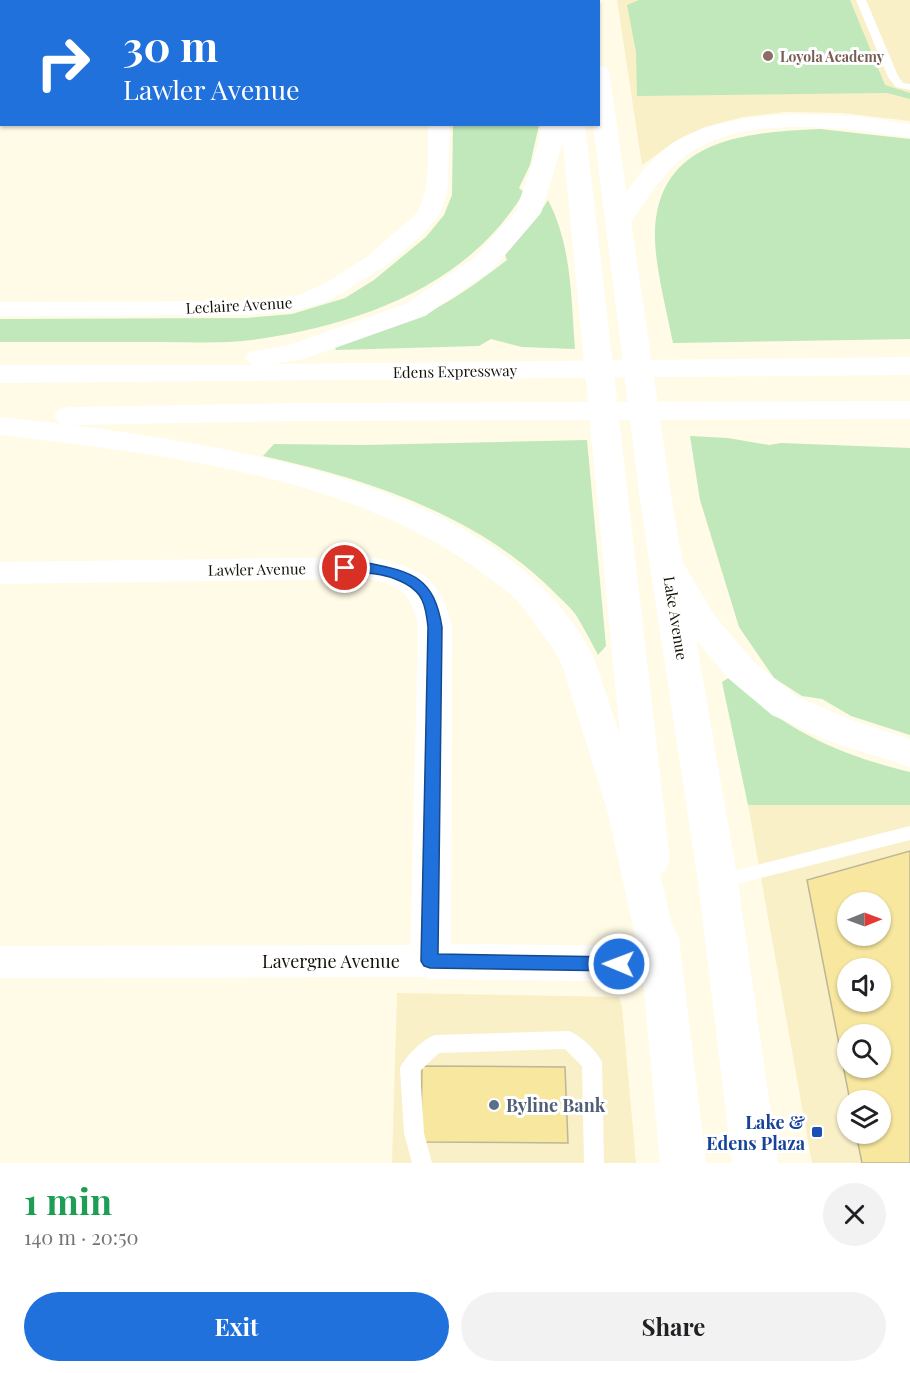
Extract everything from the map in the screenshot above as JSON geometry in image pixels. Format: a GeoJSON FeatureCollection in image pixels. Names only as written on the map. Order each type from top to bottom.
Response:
{"type":"FeatureCollection","features":[{"type":"Feature","properties":{"kind":"main road","name":"Lake Avenue"},"geometry":{"type":"LineString","coordinates":[[600,85],[620,220],[656,500],[718,882],[755,1163]]}},
{"type":"Feature","properties":{"kind":"main road"},"geometry":{"type":"LineString","coordinates":[[620,220],[654,174],[670,158],[688,143],[712,134],[769,123],[805,121],[842,121],[910,130]]}},
{"type":"Feature","properties":{"kind":"main road"},"geometry":{"type":"LineString","coordinates":[[132,374],[294,353],[415,310],[483,264],[528,213],[550,145],[554,126]]}},
{"type":"Feature","properties":{"kind":"main road"},"geometry":{"type":"LineString","coordinates":[[573,126],[683,1163]]}},
{"type":"Feature","properties":{"kind":"main road","name":"Edens Expressway"},"geometry":{"type":"LineString","coordinates":[[0,374],[910,366]]}},
{"type":"Feature","properties":{"kind":"main road"},"geometry":{"type":"LineString","coordinates":[[721,410],[910,432]]}},
{"type":"Feature","properties":{"kind":"main road"},"geometry":{"type":"LineString","coordinates":[[0,417],[303,412],[910,410]]}},
{"type":"Feature","properties":{"kind":"main road"},"geometry":{"type":"LineString","coordinates":[[0,426],[110,438],[259,467],[372,499],[455,537],[490,558],[521,584],[549,614],[572,649],[628,814],[662,964]]}},
{"type":"Feature","properties":{"kind":"main road"},"geometry":{"type":"LineString","coordinates":[[668,565],[702,624],[741,670],[785,706],[841,731],[910,753]]}},
{"type":"Feature","properties":{"kind":"main road","name":"Lawler Avenue"},"geometry":{"type":"LineString","coordinates":[[0,573],[368,568],[389,572],[420,586],[428,597],[435,627],[430,961]]}},
{"type":"Feature","properties":{"kind":"main road","name":"Lavergne Avenue"},"geometry":{"type":"LineString","coordinates":[[430,961],[662,964]]}},
{"type":"Feature","properties":{"kind":"street","name":"Leclaire Avenue"},"geometry":{"type":"LineString","coordinates":[[0,309],[249,308],[308,301],[328,294],[421,225],[431,209],[435,191],[439,126]]}},
{"type":"Feature","properties":{"kind":"street","name":"Lavergne Avenue"},"geometry":{"type":"LineString","coordinates":[[0,962],[430,961]]}},
{"type":"Feature","properties":{"kind":"lane"},"geometry":{"type":"LineString","coordinates":[[861,0],[893,77],[900,84],[910,87]]}},
{"type":"Feature","properties":{"kind":"lane"},"geometry":{"type":"LineString","coordinates":[[718,882],[910,833]]}},
{"type":"Feature","properties":{"kind":"lane"},"geometry":{"type":"LineString","coordinates":[[422,1163],[414,1134],[410,1068],[435,1044],[569,1040],[592,1062],[594,1163]]}},
{"type":"Feature","properties":{"kind":"shaded area","name":"Loyola Academy"},"geometry":{"type":"Polygon","coordinates":[[[617,0],[910,0],[910,121],[842,113],[785,112],[743,117],[705,127],[679,139],[642,165],[617,0]]]}},
{"type":"Feature","properties":{"kind":"shaded area"},"geometry":{"type":"Polygon","coordinates":[[[748,805],[910,805],[910,1163],[812,1163],[748,805]]]}},
{"type":"Feature","properties":{"kind":"shaded area"},"geometry":{"type":"Polygon","coordinates":[[[397,993],[619,997],[622,1007],[636,1163],[392,1163],[397,993]]]}},
{"type":"Feature","properties":{"kind":"green space","name":"Loyola Academy"},"geometry":{"type":"Polygon","coordinates":[[[639,0],[850,0],[885,85],[910,93],[910,99],[887,93],[637,96],[636,52],[627,5],[639,0]]]}},
{"type":"Feature","properties":{"kind":"green space"},"geometry":{"type":"Polygon","coordinates":[[[453,126],[539,126],[530,165],[519,188],[524,192],[501,224],[474,252],[443,275],[409,295],[373,310],[336,323],[247,341],[0,342],[0,319],[246,318],[292,314],[345,298],[374,280],[426,237],[444,215],[452,195],[453,126]]]}},
{"type":"Feature","properties":{"kind":"green space"},"geometry":{"type":"Polygon","coordinates":[[[820,129],[910,139],[910,339],[673,343],[655,240],[658,207],[669,181],[686,162],[708,148],[733,139],[820,129]]]}},
{"type":"Feature","properties":{"kind":"green space"},"geometry":{"type":"Polygon","coordinates":[[[548,200],[562,236],[566,254],[575,349],[522,347],[491,339],[479,346],[336,350],[332,342],[416,317],[442,305],[475,284],[507,260],[505,255],[538,216],[548,200]]]}},
{"type":"Feature","properties":{"kind":"green space"},"geometry":{"type":"Polygon","coordinates":[[[690,436],[728,438],[769,445],[781,443],[910,448],[910,735],[851,716],[822,699],[802,696],[774,678],[739,627],[700,500],[690,436]]]}},
{"type":"Feature","properties":{"kind":"green space"},"geometry":{"type":"Polygon","coordinates":[[[587,440],[606,646],[598,655],[576,615],[554,592],[524,565],[456,521],[381,489],[342,476],[263,456],[274,444],[363,445],[587,440]]]}},
{"type":"Feature","properties":{"kind":"green space"},"geometry":{"type":"Polygon","coordinates":[[[730,677],[771,712],[813,738],[859,757],[910,772],[910,805],[748,805],[722,682],[730,677]]]}},
{"type":"Feature","properties":{"kind":"building"},"geometry":{"type":"Polygon","coordinates":[[[910,851],[910,1163],[862,1163],[858,1144],[891,1144],[891,1090],[848,1090],[846,1078],[891,1078],[891,1024],[837,1024],[837,1034],[807,880],[910,851]]]}},
{"type":"Feature","properties":{"kind":"building","name":"Byline Bank"},"geometry":{"type":"Polygon","coordinates":[[[422,1066],[565,1067],[568,1143],[421,1142],[422,1066]]]}},
{"type":"Feature","properties":{"kind":"place","name":"Loyola Academy"},"geometry":{"type":"Point","coordinates":[768,56]}},
{"type":"Feature","properties":{"kind":"place","name":"Byline Bank"},"geometry":{"type":"Point","coordinates":[494,1105]}},
{"type":"Feature","properties":{"kind":"place","name":"Lake & Edens Plaza"},"geometry":{"type":"Point","coordinates":[817,1132]}},
{"type":"Feature","properties":{"kind":"route"},"geometry":{"type":"LineString","coordinates":[[345,568],[368,568],[389,572],[406,579],[420,586],[433,610],[435,627],[430,961],[619,964]]}}]}
